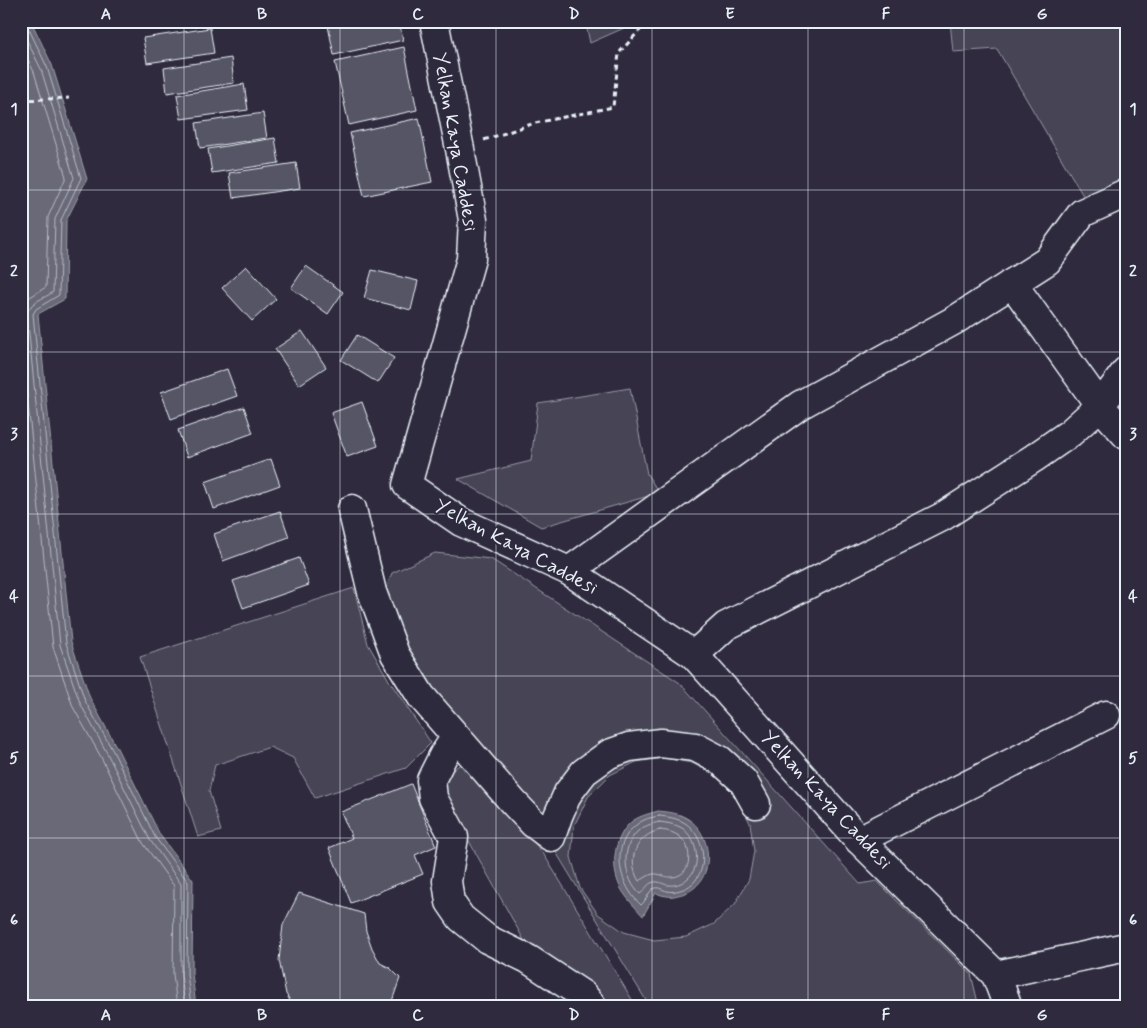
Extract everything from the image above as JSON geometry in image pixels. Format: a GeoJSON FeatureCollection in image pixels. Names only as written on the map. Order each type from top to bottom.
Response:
{"type":"FeatureCollection","features":[{"type":"Feature","properties":{"kind":"street","name":"Yelkan Kaya Caddesi"},"geometry":{"type":"LineString","coordinates":[[434,21],[473,220],[472,259],[407,485],[461,522],[568,571],[694,655],[859,840],[996,976]]}},
{"type":"Feature","properties":{"kind":"street"},"geometry":{"type":"LineString","coordinates":[[568,571],[800,406],[955,320],[1047,261],[1082,213],[1126,193]]}},
{"type":"Feature","properties":{"kind":"street"},"geometry":{"type":"LineString","coordinates":[[1012,283],[1100,406],[1126,435]]}},
{"type":"Feature","properties":{"kind":"street"},"geometry":{"type":"LineString","coordinates":[[694,655],[726,626],[942,517],[1070,433],[1100,406],[1126,371]]}},
{"type":"Feature","properties":{"kind":"street"},"geometry":{"type":"LineString","coordinates":[[352,509],[372,592],[395,654],[420,696],[513,802],[534,824],[551,837],[568,793],[584,772],[609,754],[629,747],[661,743],[694,747],[720,760],[742,781],[756,804]]}},
{"type":"Feature","properties":{"kind":"street"},"geometry":{"type":"LineString","coordinates":[[859,840],[1106,715]]}},
{"type":"Feature","properties":{"kind":"street"},"geometry":{"type":"LineString","coordinates":[[456,737],[443,756],[431,780],[433,798],[454,837],[448,881],[450,902],[461,918],[487,939],[536,965],[583,995],[593,1007]]}},
{"type":"Feature","properties":{"kind":"street"},"geometry":{"type":"LineString","coordinates":[[1008,1007],[996,976],[1126,946]]}},
{"type":"Feature","properties":{"kind":"path"},"geometry":{"type":"LineString","coordinates":[[460,149],[535,123],[613,107],[619,53],[650,21]]}},
{"type":"Feature","properties":{"kind":"path"},"geometry":{"type":"LineString","coordinates":[[21,100],[69,98]]}},
{"type":"Feature","properties":{"kind":"shaded area"},"geometry":{"type":"Polygon","coordinates":[[[591,21],[640,21],[590,43],[586,24],[591,21]]]}},
{"type":"Feature","properties":{"kind":"shaded area"},"geometry":{"type":"Polygon","coordinates":[[[950,21],[1126,21],[1126,180],[1085,199],[997,49],[953,52],[950,21]]]}},
{"type":"Feature","properties":{"kind":"shaded area"},"geometry":{"type":"Polygon","coordinates":[[[630,388],[647,474],[659,493],[541,527],[458,479],[531,461],[538,403],[630,388]]]}},
{"type":"Feature","properties":{"kind":"shaded area"},"geometry":{"type":"Polygon","coordinates":[[[435,553],[491,559],[680,683],[860,884],[877,881],[971,974],[979,1007],[650,1007],[534,816],[424,692],[384,594],[392,573],[435,553]],[[664,758],[636,762],[610,775],[588,797],[574,826],[571,857],[580,888],[598,914],[624,932],[654,940],[686,937],[714,924],[735,904],[749,879],[754,851],[750,823],[737,797],[717,776],[692,763],[664,758]]]}},
{"type":"Feature","properties":{"kind":"shaded area"},"geometry":{"type":"Polygon","coordinates":[[[354,588],[368,644],[390,682],[431,743],[406,768],[315,798],[293,758],[270,747],[215,765],[209,791],[221,831],[198,837],[140,657],[354,588]]]}},
{"type":"Feature","properties":{"kind":"shaded area"},"geometry":{"type":"Polygon","coordinates":[[[464,761],[543,853],[636,1006],[617,1007],[530,951],[444,796],[447,775],[464,761]]]}},
{"type":"Feature","properties":{"kind":"water"},"geometry":{"type":"Polygon","coordinates":[[[21,21],[31,21],[52,65],[87,179],[66,221],[65,299],[38,314],[71,642],[90,698],[160,835],[193,880],[192,973],[196,1007],[21,1007],[21,21]]]}},
{"type":"Feature","properties":{"kind":"water"},"geometry":{"type":"Polygon","coordinates":[[[658,811],[681,815],[697,827],[707,849],[707,861],[705,873],[699,883],[690,891],[671,896],[656,893],[643,916],[627,898],[619,884],[615,866],[616,847],[619,838],[630,823],[640,817],[658,811]]]}},
{"type":"Feature","properties":{"kind":"building"},"geometry":{"type":"Polygon","coordinates":[[[327,21],[399,21],[403,40],[334,55],[327,21]]]}},
{"type":"Feature","properties":{"kind":"building"},"geometry":{"type":"Polygon","coordinates":[[[210,28],[214,53],[147,63],[143,38],[210,28]]]}},
{"type":"Feature","properties":{"kind":"building"},"geometry":{"type":"Polygon","coordinates":[[[404,47],[417,110],[349,125],[335,62],[404,47]]]}},
{"type":"Feature","properties":{"kind":"building"},"geometry":{"type":"Polygon","coordinates":[[[231,58],[234,83],[167,93],[164,68],[231,58]]]}},
{"type":"Feature","properties":{"kind":"building"},"geometry":{"type":"Polygon","coordinates":[[[244,84],[248,110],[181,119],[177,95],[244,84]]]}},
{"type":"Feature","properties":{"kind":"building"},"geometry":{"type":"Polygon","coordinates":[[[263,113],[267,138],[200,148],[196,123],[263,113]]]}},
{"type":"Feature","properties":{"kind":"building"},"geometry":{"type":"Polygon","coordinates":[[[419,118],[432,182],[364,196],[350,133],[419,118]]]}},
{"type":"Feature","properties":{"kind":"building"},"geometry":{"type":"Polygon","coordinates":[[[275,138],[279,163],[212,173],[208,149],[275,138]]]}},
{"type":"Feature","properties":{"kind":"building"},"geometry":{"type":"Polygon","coordinates":[[[296,163],[300,188],[233,198],[229,173],[296,163]]]}},
{"type":"Feature","properties":{"kind":"building"},"geometry":{"type":"Polygon","coordinates":[[[246,266],[276,299],[252,321],[222,288],[246,266]]]}},
{"type":"Feature","properties":{"kind":"building"},"geometry":{"type":"Polygon","coordinates":[[[306,266],[343,292],[328,314],[291,288],[306,266]]]}},
{"type":"Feature","properties":{"kind":"building"},"geometry":{"type":"Polygon","coordinates":[[[372,270],[418,281],[411,310],[364,298],[372,270]]]}},
{"type":"Feature","properties":{"kind":"building"},"geometry":{"type":"Polygon","coordinates":[[[302,331],[326,367],[299,385],[275,349],[302,331]]]}},
{"type":"Feature","properties":{"kind":"building"},"geometry":{"type":"Polygon","coordinates":[[[357,335],[394,358],[378,383],[341,360],[357,335]]]}},
{"type":"Feature","properties":{"kind":"building"},"geometry":{"type":"Polygon","coordinates":[[[227,369],[237,396],[171,419],[161,392],[227,369]]]}},
{"type":"Feature","properties":{"kind":"building"},"geometry":{"type":"Polygon","coordinates":[[[362,402],[378,446],[347,457],[331,413],[362,402]]]}},
{"type":"Feature","properties":{"kind":"building"},"geometry":{"type":"Polygon","coordinates":[[[244,407],[253,433],[187,457],[178,430],[244,407]]]}},
{"type":"Feature","properties":{"kind":"building"},"geometry":{"type":"Polygon","coordinates":[[[271,459],[280,485],[214,509],[205,482],[271,459]]]}},
{"type":"Feature","properties":{"kind":"building"},"geometry":{"type":"Polygon","coordinates":[[[280,511],[289,537],[223,561],[214,534],[280,511]]]}},
{"type":"Feature","properties":{"kind":"building"},"geometry":{"type":"Polygon","coordinates":[[[299,558],[309,585],[243,608],[233,581],[299,558]]]}},
{"type":"Feature","properties":{"kind":"building"},"geometry":{"type":"Polygon","coordinates":[[[411,784],[436,846],[415,855],[423,874],[351,903],[329,848],[352,838],[341,812],[411,784]]]}},
{"type":"Feature","properties":{"kind":"building"},"geometry":{"type":"Polygon","coordinates":[[[299,893],[364,914],[366,931],[380,963],[390,968],[400,978],[390,1007],[294,1007],[286,994],[279,960],[283,925],[299,893]]]}}]}
